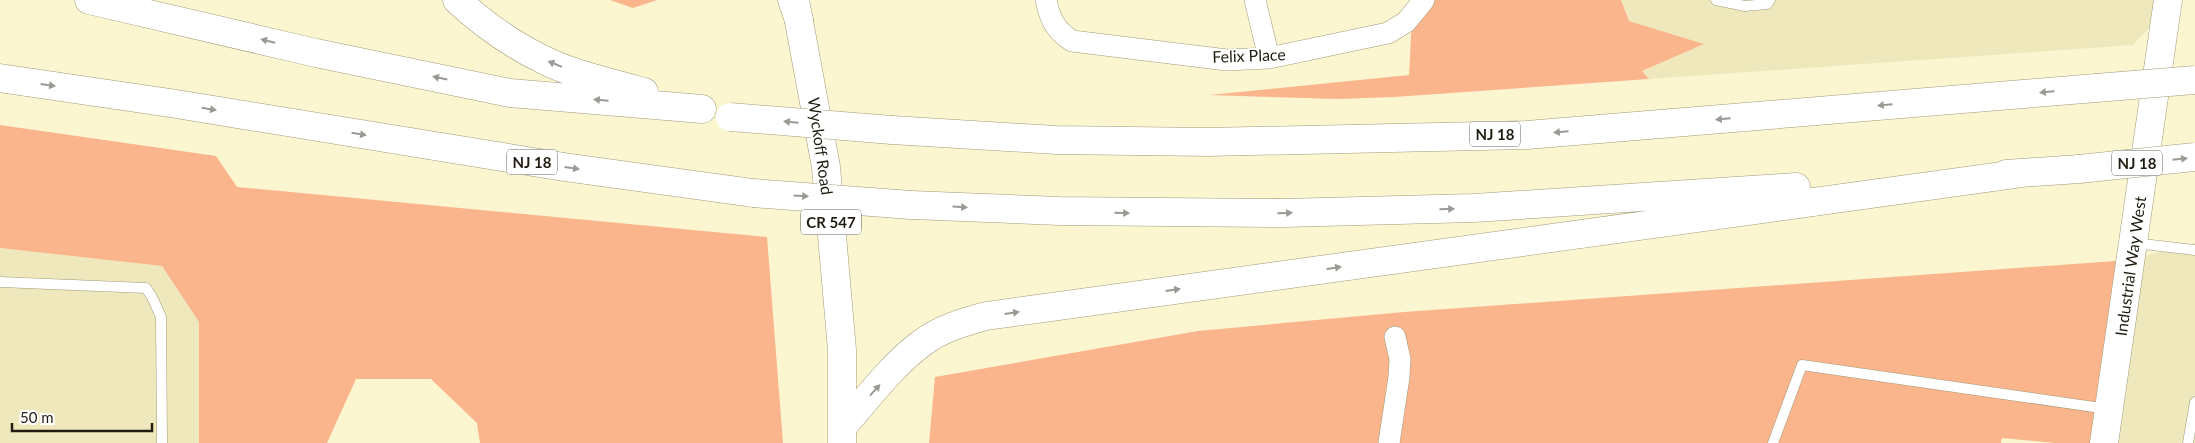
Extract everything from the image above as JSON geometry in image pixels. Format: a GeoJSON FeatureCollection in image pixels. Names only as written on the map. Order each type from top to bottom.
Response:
{"type":"FeatureCollection","features":[{"type":"Feature","properties":{"kind":"main road","name":"NJ 18"},"geometry":{"type":"LineString","coordinates":[[88,0],[316,53],[510,92],[702,109],[730,117],[892,130],[1056,140],[1208,142],[1527,135],[2195,80]]}},
{"type":"Feature","properties":{"kind":"main road"},"geometry":{"type":"LineString","coordinates":[[457,0],[494,31],[542,59],[572,71],[702,109]]}},
{"type":"Feature","properties":{"kind":"main road","name":"Industrial Way West"},"geometry":{"type":"LineString","coordinates":[[2104,443],[2168,0]]}},
{"type":"Feature","properties":{"kind":"main road","name":"Wyckoff Road"},"geometry":{"type":"LineString","coordinates":[[796,7],[826,167],[842,350],[842,435]]}},
{"type":"Feature","properties":{"kind":"main road","name":"NJ 18"},"geometry":{"type":"LineString","coordinates":[[0,78],[170,103],[564,167],[753,193],[911,204],[1156,214],[1474,208],[2024,173],[2195,157]]}},
{"type":"Feature","properties":{"kind":"main road"},"geometry":{"type":"LineString","coordinates":[[842,435],[907,355],[923,342],[960,324],[986,316],[2024,173]]}},
{"type":"Feature","properties":{"kind":"street","name":"Felix Place"},"geometry":{"type":"LineString","coordinates":[[1046,0],[1049,17],[1061,34],[1072,41],[1227,60],[1268,58],[1388,33],[1406,22],[1424,0]]}},
{"type":"Feature","properties":{"kind":"street"},"geometry":{"type":"LineString","coordinates":[[1255,0],[1268,58]]}},
{"type":"Feature","properties":{"kind":"street"},"geometry":{"type":"LineString","coordinates":[[1389,443],[1399,377],[1400,359],[1395,337]]}},
{"type":"Feature","properties":{"kind":"lane"},"geometry":{"type":"LineString","coordinates":[[1716,0],[1745,6],[1767,4],[1770,0]]}},
{"type":"Feature","properties":{"kind":"lane"},"geometry":{"type":"LineString","coordinates":[[2133,243],[2195,250]]}},
{"type":"Feature","properties":{"kind":"lane"},"geometry":{"type":"LineString","coordinates":[[0,282],[146,288],[152,296],[161,317],[162,443]]}},
{"type":"Feature","properties":{"kind":"lane"},"geometry":{"type":"LineString","coordinates":[[1773,443],[1802,365],[2109,409]]}},
{"type":"Feature","properties":{"kind":"lane"},"geometry":{"type":"LineString","coordinates":[[2188,443],[2195,402]]}},
{"type":"Feature","properties":{"kind":"shaded area"},"geometry":{"type":"Polygon","coordinates":[[[610,0],[657,0],[633,8],[610,0]]]}},
{"type":"Feature","properties":{"kind":"shaded area"},"geometry":{"type":"Polygon","coordinates":[[[1413,0],[1621,0],[1629,21],[1704,44],[1642,71],[1649,79],[1394,97],[1338,99],[1210,95],[1409,75],[1413,0]]]}},
{"type":"Feature","properties":{"kind":"shaded area"},"geometry":{"type":"Polygon","coordinates":[[[1621,0],[2175,0],[2133,45],[1649,79],[1642,71],[1703,44],[1629,21],[1621,0]]]}},
{"type":"Feature","properties":{"kind":"shaded area"},"geometry":{"type":"Polygon","coordinates":[[[0,125],[216,156],[237,187],[767,237],[783,443],[480,443],[477,423],[431,379],[356,379],[327,443],[199,443],[199,322],[162,266],[0,248],[0,125]]]}},
{"type":"Feature","properties":{"kind":"shaded area"},"geometry":{"type":"Polygon","coordinates":[[[2195,243],[2195,443],[2107,443],[2129,260],[2195,243]]]}},
{"type":"Feature","properties":{"kind":"shaded area"},"geometry":{"type":"Polygon","coordinates":[[[0,248],[162,266],[199,322],[199,443],[0,443],[0,248]]]}},
{"type":"Feature","properties":{"kind":"shaded area"},"geometry":{"type":"Polygon","coordinates":[[[2129,260],[2107,443],[2055,443],[2002,438],[2001,443],[929,443],[935,377],[1198,331],[1404,312],[2129,260]]]}}]}
